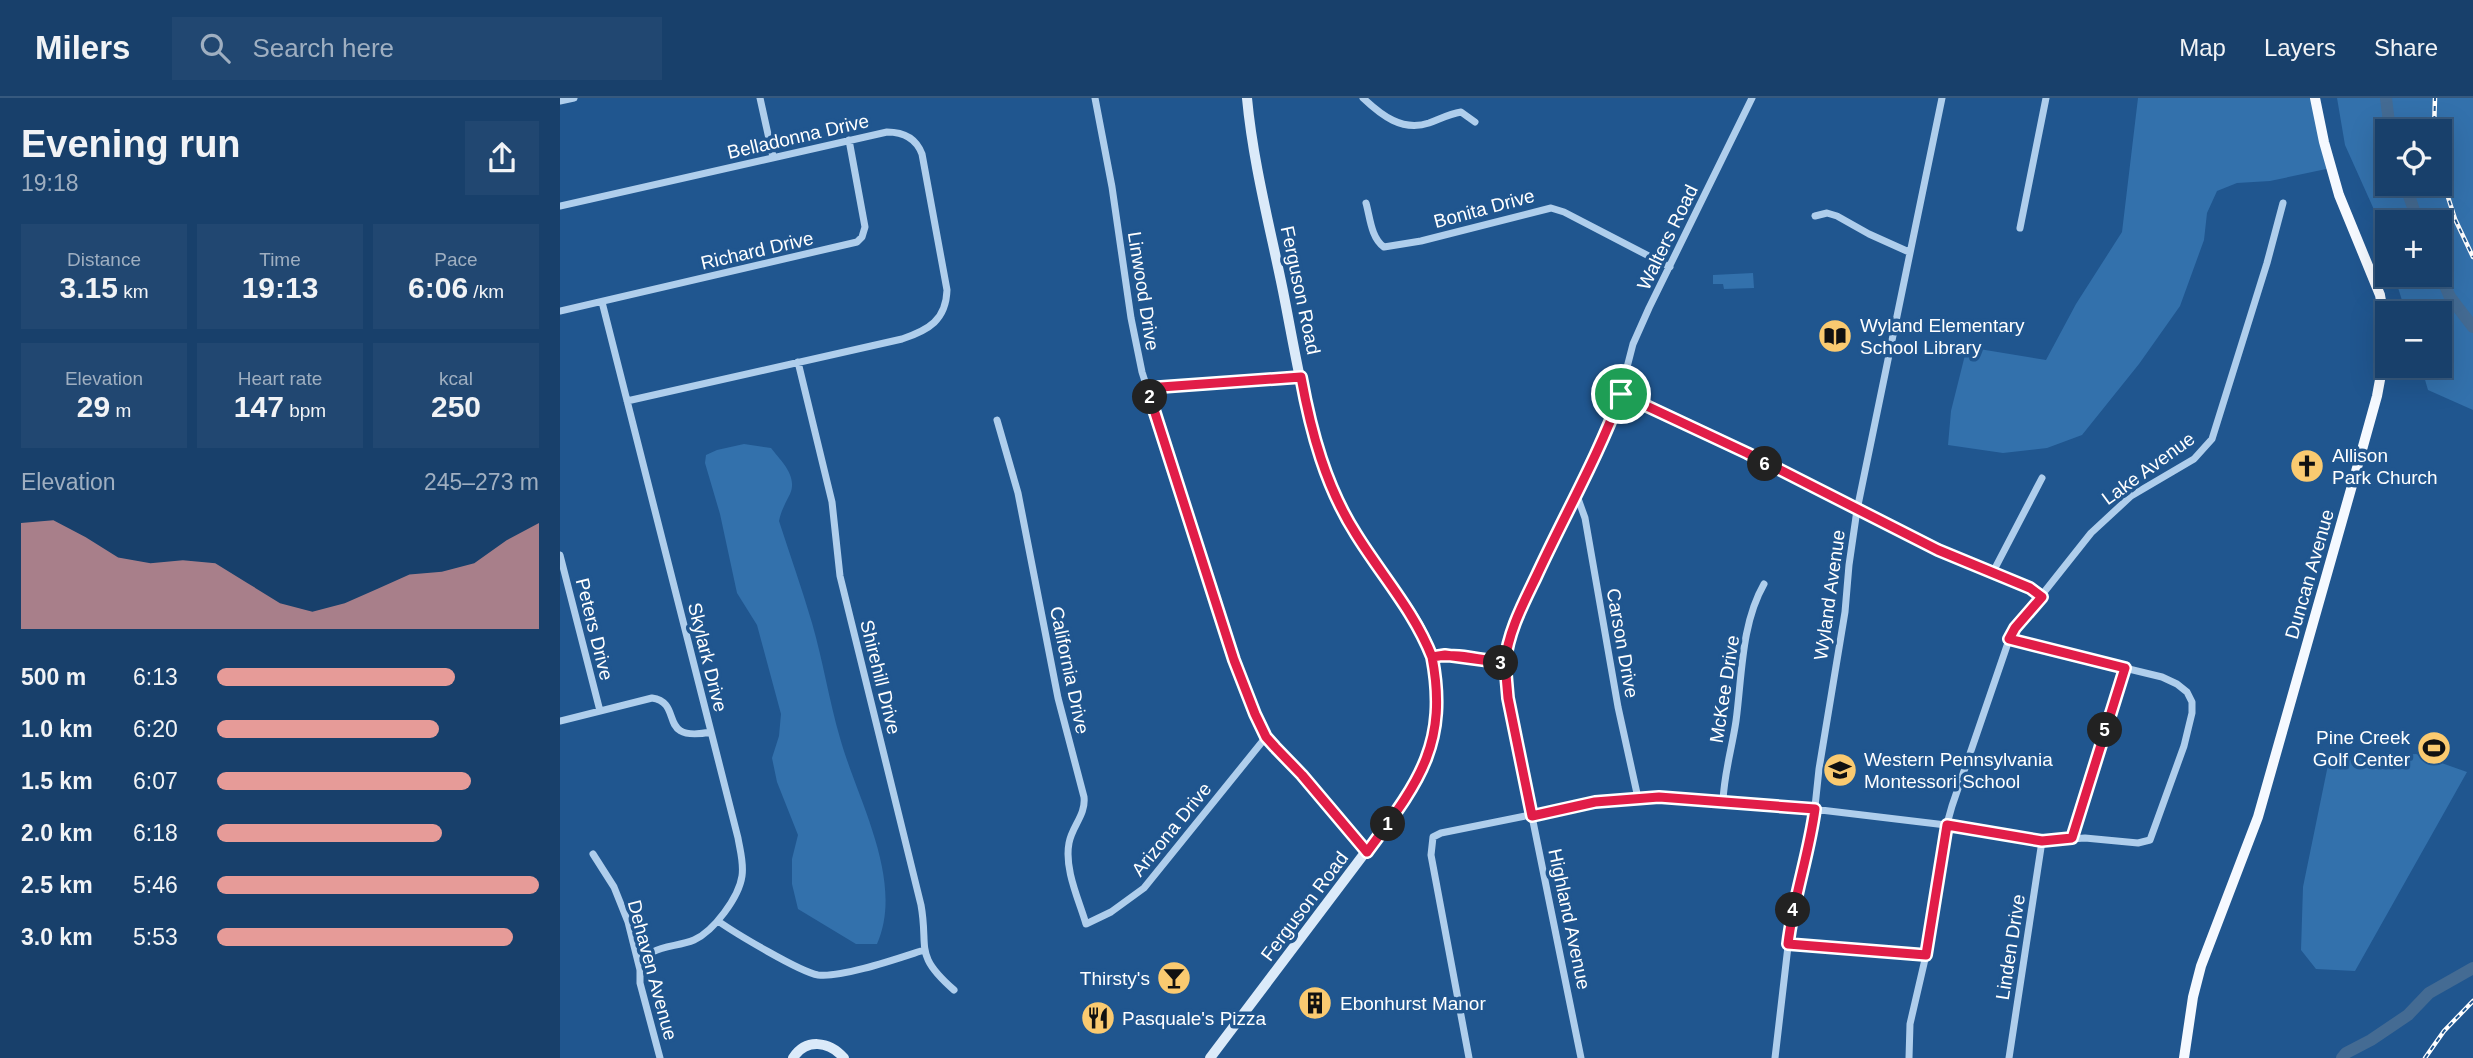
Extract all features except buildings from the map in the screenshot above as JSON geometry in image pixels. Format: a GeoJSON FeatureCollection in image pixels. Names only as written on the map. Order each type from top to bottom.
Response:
{"type":"FeatureCollection","features":[{"type":"Feature","properties":{"kind":"main road","name":"Duncan Avenue"},"geometry":{"type":"LineString","coordinates":[[2184,1058],[2193,997],[2258,817],[2359,462],[2384,358],[2384,318],[2380,295],[2335,182],[2315,98]]}},
{"type":"Feature","properties":{"kind":"street"},"geometry":{"type":"LineString","coordinates":[[560,101],[574,98]]}},
{"type":"Feature","properties":{"kind":"street"},"geometry":{"type":"LineString","coordinates":[[760,98],[773,157]]}},
{"type":"Feature","properties":{"kind":"street","name":"Linwood Drive"},"geometry":{"type":"LineString","coordinates":[[1095,98],[1112,187],[1134,335],[1147,388],[1234,660],[1266,737],[1367,852]]}},
{"type":"Feature","properties":{"kind":"street","name":"Ferguson Road"},"geometry":{"type":"LineString","coordinates":[[1210,1058],[1407,797],[1430,752],[1438,707],[1432,657],[1424,636],[1408,608],[1371,557],[1336,498],[1317,445],[1260,181],[1247,98]]}},
{"type":"Feature","properties":{"kind":"street"},"geometry":{"type":"LineString","coordinates":[[1363,98],[1382,115],[1402,124],[1426,124],[1461,112],[1475,122]]}},
{"type":"Feature","properties":{"kind":"street","name":"Walters Road"},"geometry":{"type":"LineString","coordinates":[[1576,493],[1621,394],[1633,344],[1752,98]]}},
{"type":"Feature","properties":{"kind":"street","name":"Wyland Avenue"},"geometry":{"type":"LineString","coordinates":[[1775,1058],[1793,909],[1812,835],[1825,730],[1845,612],[1857,510],[1942,98]]}},
{"type":"Feature","properties":{"kind":"street"},"geometry":{"type":"LineString","coordinates":[[2020,228],[2046,98]]}},
{"type":"Feature","properties":{"kind":"street","name":"Belladonna Drive"},"geometry":{"type":"LineString","coordinates":[[560,206],[892,132],[903,134],[917,144],[924,161],[946,279],[945,307],[936,323],[921,332],[627,401]]}},
{"type":"Feature","properties":{"kind":"street","name":"Richard Drive"},"geometry":{"type":"LineString","coordinates":[[560,311],[857,242],[865,227],[849,140]]}},
{"type":"Feature","properties":{"kind":"street","name":"Bonita Drive"},"geometry":{"type":"LineString","coordinates":[[1366,203],[1374,233],[1384,247],[1433,238],[1551,208],[1575,217],[1670,267]]}},
{"type":"Feature","properties":{"kind":"street","name":"Lake Avenue"},"geometry":{"type":"LineString","coordinates":[[1909,1058],[1910,1024],[1926,955],[1947,825],[2009,639],[2078,548],[2108,517],[2141,490],[2194,459],[2212,439],[2283,203]]}},
{"type":"Feature","properties":{"kind":"street"},"geometry":{"type":"LineString","coordinates":[[1815,216],[1827,213],[1838,216],[1909,252]]}},
{"type":"Feature","properties":{"kind":"street","name":"Skylark Drive"},"geometry":{"type":"LineString","coordinates":[[602,302],[738,838],[743,867],[739,888],[718,921],[698,938],[662,947],[650,953],[642,962],[640,970]]}},
{"type":"Feature","properties":{"kind":"street","name":"Shirehill Drive"},"geometry":{"type":"LineString","coordinates":[[798,362],[832,502],[839,576],[920,905],[924,950],[933,970],[954,990]]}},
{"type":"Feature","properties":{"kind":"street"},"geometry":{"type":"LineString","coordinates":[[1147,388],[1301,377]]}},
{"type":"Feature","properties":{"kind":"street"},"geometry":{"type":"LineString","coordinates":[[1621,394],[1747,453],[1938,550],[2023,584],[2042,597]]}},
{"type":"Feature","properties":{"kind":"street","name":"California Drive"},"geometry":{"type":"LineString","coordinates":[[997,420],[1018,493],[1058,698],[1084,797],[1084,811],[1071,837],[1068,856],[1086,925]]}},
{"type":"Feature","properties":{"kind":"street"},"geometry":{"type":"LineString","coordinates":[[1993,572],[2042,478]]}},
{"type":"Feature","properties":{"kind":"street","name":"Highland Avenue"},"geometry":{"type":"LineString","coordinates":[[1576,493],[1516,622],[1508,642],[1505,663],[1508,698],[1581,1058]]}},
{"type":"Feature","properties":{"kind":"street","name":"Carson Drive"},"geometry":{"type":"LineString","coordinates":[[1576,493],[1586,518],[1618,707],[1638,798]]}},
{"type":"Feature","properties":{"kind":"street","name":"Peters Drive"},"geometry":{"type":"LineString","coordinates":[[560,555],[600,711]]}},
{"type":"Feature","properties":{"kind":"street","name":"McKee Drive"},"geometry":{"type":"LineString","coordinates":[[1723,802],[1753,608],[1764,584]]}},
{"type":"Feature","properties":{"kind":"street"},"geometry":{"type":"LineString","coordinates":[[1469,1058],[1433,871],[1433,837],[1441,832],[1595,802],[1682,798],[1815,809],[1947,825],[2042,841],[2072,838],[2132,843],[2150,840],[2191,719],[2192,702],[2187,692],[2172,681],[2009,639]]}},
{"type":"Feature","properties":{"kind":"street"},"geometry":{"type":"LineString","coordinates":[[1432,657],[1445,655],[1505,663]]}},
{"type":"Feature","properties":{"kind":"street"},"geometry":{"type":"LineString","coordinates":[[2072,838],[2125,668]]}},
{"type":"Feature","properties":{"kind":"street"},"geometry":{"type":"LineString","coordinates":[[560,721],[647,699],[657,699],[666,705],[681,733],[693,735],[710,732]]}},
{"type":"Feature","properties":{"kind":"street","name":"Arizona Drive"},"geometry":{"type":"LineString","coordinates":[[1086,925],[1111,912],[1144,888],[1266,737]]}},
{"type":"Feature","properties":{"kind":"street","name":"Linden Drive"},"geometry":{"type":"LineString","coordinates":[[2009,1058],[2042,841]]}},
{"type":"Feature","properties":{"kind":"street","name":"Dehaven Avenue"},"geometry":{"type":"LineString","coordinates":[[593,854],[609,877],[625,915],[660,1058]]}},
{"type":"Feature","properties":{"kind":"street"},"geometry":{"type":"LineString","coordinates":[[718,921],[819,975],[835,974],[924,950]]}},
{"type":"Feature","properties":{"kind":"street"},"geometry":{"type":"LineString","coordinates":[[1788,944],[1926,955]]}},
{"type":"Feature","properties":{"kind":"street"},"geometry":{"type":"LineString","coordinates":[[793,1058],[803,1048],[815,1044],[833,1048],[844,1058]]}},
{"type":"Feature","properties":{"kind":"shaded area"},"geometry":{"type":"Polygon","coordinates":[[[2138,98],[2315,98],[2331,168],[2270,181],[2237,183],[2217,191],[2207,213],[2204,240],[2180,306],[2139,364],[2082,435],[2047,448],[2003,453],[1948,445],[1951,411],[1967,347],[2046,360],[2076,304],[2122,232],[2138,98]]]}},
{"type":"Feature","properties":{"kind":"shaded area"},"geometry":{"type":"Polygon","coordinates":[[[2337,98],[2473,98],[2473,410],[2428,390],[2424,378],[2452,378],[2452,301],[2402,301],[2398,287],[2452,287],[2452,210],[2375,212],[2345,145],[2337,98]]]}},
{"type":"Feature","properties":{"kind":"shaded area"},"geometry":{"type":"Polygon","coordinates":[[[1753,273],[1754,288],[1724,289],[1723,284],[1713,284],[1713,275],[1753,273]]]}},
{"type":"Feature","properties":{"kind":"shaded area"},"geometry":{"type":"Polygon","coordinates":[[[744,444],[771,448],[787,469],[792,481],[790,494],[779,521],[812,623],[840,738],[867,813],[882,867],[884,920],[877,944],[856,944],[798,909],[792,884],[792,859],[798,835],[777,782],[772,758],[779,736],[781,714],[757,625],[737,593],[720,514],[705,463],[706,455],[744,444]]]}},
{"type":"Feature","properties":{"kind":"shaded area"},"geometry":{"type":"Polygon","coordinates":[[[2416,754],[2467,772],[2355,971],[2316,969],[2301,950],[2303,887],[2329,760],[2416,754]]]}},
{"type":"Feature","properties":{"kind":"waterway"},"geometry":{"type":"LineString","coordinates":[[2386,98],[2389,119]]}},
{"type":"Feature","properties":{"kind":"waterway"},"geometry":{"type":"LineString","coordinates":[[2409,196],[2414,210]]}},
{"type":"Feature","properties":{"kind":"waterway"},"geometry":{"type":"LineString","coordinates":[[2446,287],[2473,327]]}},
{"type":"Feature","properties":{"kind":"waterway"},"geometry":{"type":"LineString","coordinates":[[2342,1058],[2408,1015],[2429,993],[2473,968]]}},
{"type":"Feature","properties":{"kind":"railway"},"geometry":{"type":"LineString","coordinates":[[2434,119],[2435,98]]}},
{"type":"Feature","properties":{"kind":"railway"},"geometry":{"type":"LineString","coordinates":[[2448,196],[2473,257]]}},
{"type":"Feature","properties":{"kind":"railway"},"geometry":{"type":"LineString","coordinates":[[2425,1058],[2444,1031],[2473,1001]]}},
{"type":"Feature","properties":{"kind":"place","name":"Wyland Elementary School Library"},"geometry":{"type":"Point","coordinates":[1835,336]}},
{"type":"Feature","properties":{"kind":"place","name":"Allison Park Church"},"geometry":{"type":"Point","coordinates":[2307,466]}},
{"type":"Feature","properties":{"kind":"place","name":"Pine Creek Golf Center"},"geometry":{"type":"Point","coordinates":[2434,748]}},
{"type":"Feature","properties":{"kind":"place","name":"Western Pennsylvania Montessori School"},"geometry":{"type":"Point","coordinates":[1840,770]}},
{"type":"Feature","properties":{"kind":"place","name":"Thirsty's"},"geometry":{"type":"Point","coordinates":[1174,978]}},
{"type":"Feature","properties":{"kind":"place","name":"Ebonhurst Manor"},"geometry":{"type":"Point","coordinates":[1315,1003]}},
{"type":"Feature","properties":{"kind":"place","name":"Pasquale's Pizza"},"geometry":{"type":"Point","coordinates":[1098,1018]}},
{"type":"Feature","properties":{"kind":"route"},"geometry":{"type":"LineString","coordinates":[[1621,394],[1590,467],[1565,514],[1516,622],[1508,642],[1505,663],[1445,655],[1432,657],[1438,707],[1430,752],[1407,797],[1367,852],[1266,737],[1234,660],[1147,388],[1301,377],[1313,430],[1331,487],[1354,532],[1408,608],[1432,657],[1441,656],[1445,655],[1462,658],[1505,663],[1508,698],[1532,816],[1595,802],[1659,797],[1815,809],[1812,835],[1793,909],[1788,944],[1926,955],[1947,825],[2042,841],[2072,838],[2125,668],[2009,639],[2042,597],[2030,588],[1938,550],[1747,453],[1621,394]]}}]}
